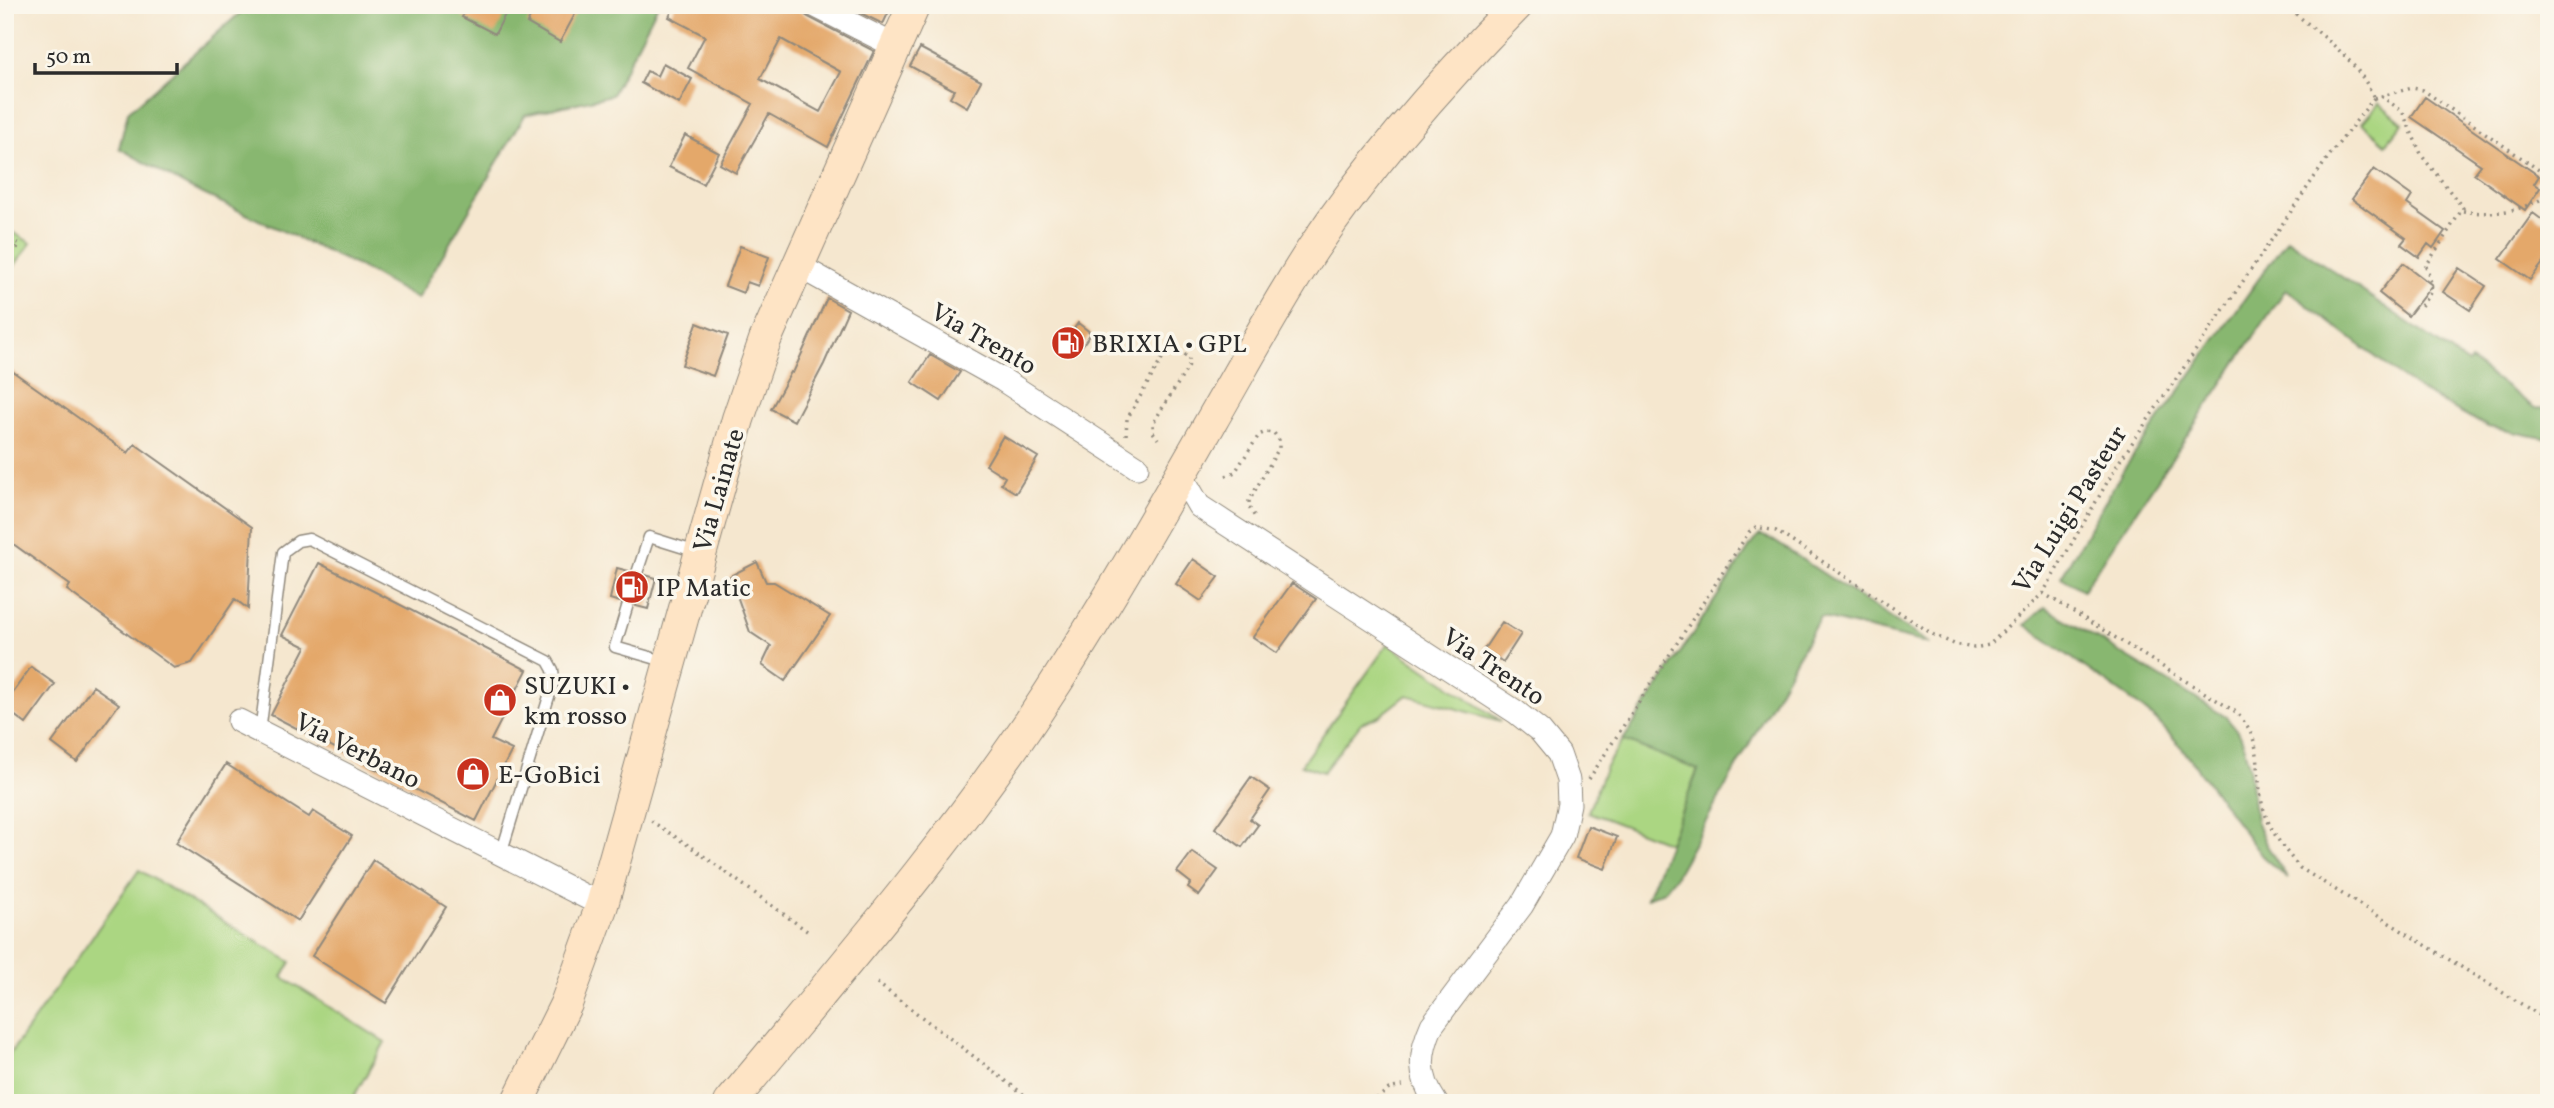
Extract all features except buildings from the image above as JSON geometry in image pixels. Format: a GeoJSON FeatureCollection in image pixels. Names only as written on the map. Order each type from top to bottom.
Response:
{"type":"FeatureCollection","features":[{"type":"Feature","properties":{"kind":"main road","name":"Via Lainate"},"geometry":{"type":"LineString","coordinates":[[517,1103],[566,1004],[602,905],[738,419],[765,340],[914,5]]}},
{"type":"Feature","properties":{"kind":"main road"},"geometry":{"type":"LineString","coordinates":[[730,1103],[848,960],[991,778],[1048,695],[1163,506],[1311,251],[1356,187],[1469,53],[1517,5]]}},
{"type":"Feature","properties":{"kind":"street"},"geometry":{"type":"LineString","coordinates":[[814,5],[895,46]]}},
{"type":"Feature","properties":{"kind":"street","name":"Via Trento"},"geometry":{"type":"LineString","coordinates":[[797,265],[1003,380],[1137,467]]}},
{"type":"Feature","properties":{"kind":"street"},"geometry":{"type":"LineString","coordinates":[[1181,475],[1199,506]]}},
{"type":"Feature","properties":{"kind":"street"},"geometry":{"type":"LineString","coordinates":[[1163,506],[1199,506]]}},
{"type":"Feature","properties":{"kind":"street","name":"Via Trento"},"geometry":{"type":"LineString","coordinates":[[1199,506],[1516,712],[1540,731],[1559,754],[1568,780],[1569,804],[1562,836],[1522,905],[1432,1025],[1421,1056],[1420,1068],[1431,1093]]}},
{"type":"Feature","properties":{"kind":"street","name":"Via Verbano"},"geometry":{"type":"LineString","coordinates":[[239,721],[602,905]]}},
{"type":"Feature","properties":{"kind":"lane"},"geometry":{"type":"LineString","coordinates":[[638,573],[649,537],[700,553]]}},
{"type":"Feature","properties":{"kind":"lane"},"geometry":{"type":"LineString","coordinates":[[260,732],[283,552],[290,545],[309,539],[548,661],[554,680],[502,854]]}},
{"type":"Feature","properties":{"kind":"lane"},"geometry":{"type":"LineString","coordinates":[[628,604],[615,647],[669,663]]}},
{"type":"Feature","properties":{"kind":"path"},"geometry":{"type":"LineString","coordinates":[[2284,5],[2349,59],[2364,79],[2374,99],[2412,88],[2423,90],[2549,177]]}},
{"type":"Feature","properties":{"kind":"path"},"geometry":{"type":"LineString","coordinates":[[2381,96],[2402,111],[2422,156],[2462,204],[2463,211],[2426,266],[2432,279],[2432,290],[2418,310]]}},
{"type":"Feature","properties":{"kind":"path","name":"Via Luigi Pasteur"},"geometry":{"type":"LineString","coordinates":[[1569,804],[1590,778],[1749,532],[1756,527],[1776,531],[1934,635],[1954,644],[1974,648],[1990,645],[2043,593],[2119,462],[2329,156],[2374,99]]}},
{"type":"Feature","properties":{"kind":"path"},"geometry":{"type":"LineString","coordinates":[[2463,211],[2477,214],[2509,212],[2524,208],[2549,195]]}},
{"type":"Feature","properties":{"kind":"path"},"geometry":{"type":"LineString","coordinates":[[5,235],[20,244],[5,264]]}},
{"type":"Feature","properties":{"kind":"path"},"geometry":{"type":"LineString","coordinates":[[1116,453],[1125,439],[1127,419],[1163,357],[1175,349],[1189,357],[1189,366],[1153,423],[1153,432],[1157,439]]}},
{"type":"Feature","properties":{"kind":"path"},"geometry":{"type":"LineString","coordinates":[[1226,476],[1235,472],[1259,435],[1274,433],[1279,440],[1279,448],[1249,500],[1255,516],[1265,523]]}},
{"type":"Feature","properties":{"kind":"path"},"geometry":{"type":"LineString","coordinates":[[2043,593],[2236,712],[2253,735],[2259,755],[2261,799],[2274,835],[2301,868],[2549,1021]]}},
{"type":"Feature","properties":{"kind":"path"},"geometry":{"type":"LineString","coordinates":[[629,807],[691,847],[807,931]]}},
{"type":"Feature","properties":{"kind":"path"},"geometry":{"type":"LineString","coordinates":[[877,983],[1035,1103]]}},
{"type":"Feature","properties":{"kind":"path"},"geometry":{"type":"LineString","coordinates":[[1371,1103],[1389,1089],[1404,1085],[1431,1093]]}},
{"type":"Feature","properties":{"kind":"green space"},"geometry":{"type":"Polygon","coordinates":[[[249,5],[658,5],[612,95],[525,115],[417,299],[360,267],[188,187],[119,148],[128,112],[249,5]]]}},
{"type":"Feature","properties":{"kind":"green space"},"geometry":{"type":"Polygon","coordinates":[[[2379,103],[2403,123],[2386,144],[2362,123],[2379,103]]]}},
{"type":"Feature","properties":{"kind":"green space"},"geometry":{"type":"Polygon","coordinates":[[[5,228],[31,243],[5,279],[5,228]]]}},
{"type":"Feature","properties":{"kind":"green space"},"geometry":{"type":"Polygon","coordinates":[[[2287,239],[2468,364],[2471,361],[2535,408],[2549,409],[2549,439],[2488,427],[2419,390],[2286,289],[2083,590],[2061,577],[2124,469],[2287,239]]]}},
{"type":"Feature","properties":{"kind":"green space"},"geometry":{"type":"Polygon","coordinates":[[[1760,535],[1771,539],[1930,644],[1820,617],[1675,877],[1664,891],[1647,898],[1698,770],[1623,740],[1760,535]]]}},
{"type":"Feature","properties":{"kind":"green space"},"geometry":{"type":"Polygon","coordinates":[[[2045,607],[2226,717],[2241,736],[2249,766],[2256,821],[2266,844],[2288,879],[2262,856],[2179,744],[2156,720],[2025,625],[2045,607]]]}},
{"type":"Feature","properties":{"kind":"green space"},"geometry":{"type":"Polygon","coordinates":[[[1388,644],[1501,721],[1407,695],[1380,716],[1361,723],[1323,772],[1301,765],[1388,644]]]}},
{"type":"Feature","properties":{"kind":"green space"},"geometry":{"type":"Polygon","coordinates":[[[1623,740],[1698,769],[1669,843],[1588,812],[1606,766],[1623,740]]]}},
{"type":"Feature","properties":{"kind":"green space"},"geometry":{"type":"Polygon","coordinates":[[[139,870],[291,962],[282,977],[385,1042],[350,1103],[17,1103],[5,1097],[7,1058],[139,870]]]}},
{"type":"Feature","properties":{"kind":"place","name":"BRIXIA • GPL"},"geometry":{"type":"Point","coordinates":[1068,343]}},
{"type":"Feature","properties":{"kind":"place","name":"IP Matic"},"geometry":{"type":"Point","coordinates":[632,587]}},
{"type":"Feature","properties":{"kind":"place","name":"SUZUKI • km rosso"},"geometry":{"type":"Point","coordinates":[500,700]}},
{"type":"Feature","properties":{"kind":"place","name":"E-GoBici"},"geometry":{"type":"Point","coordinates":[473,774]}}]}
